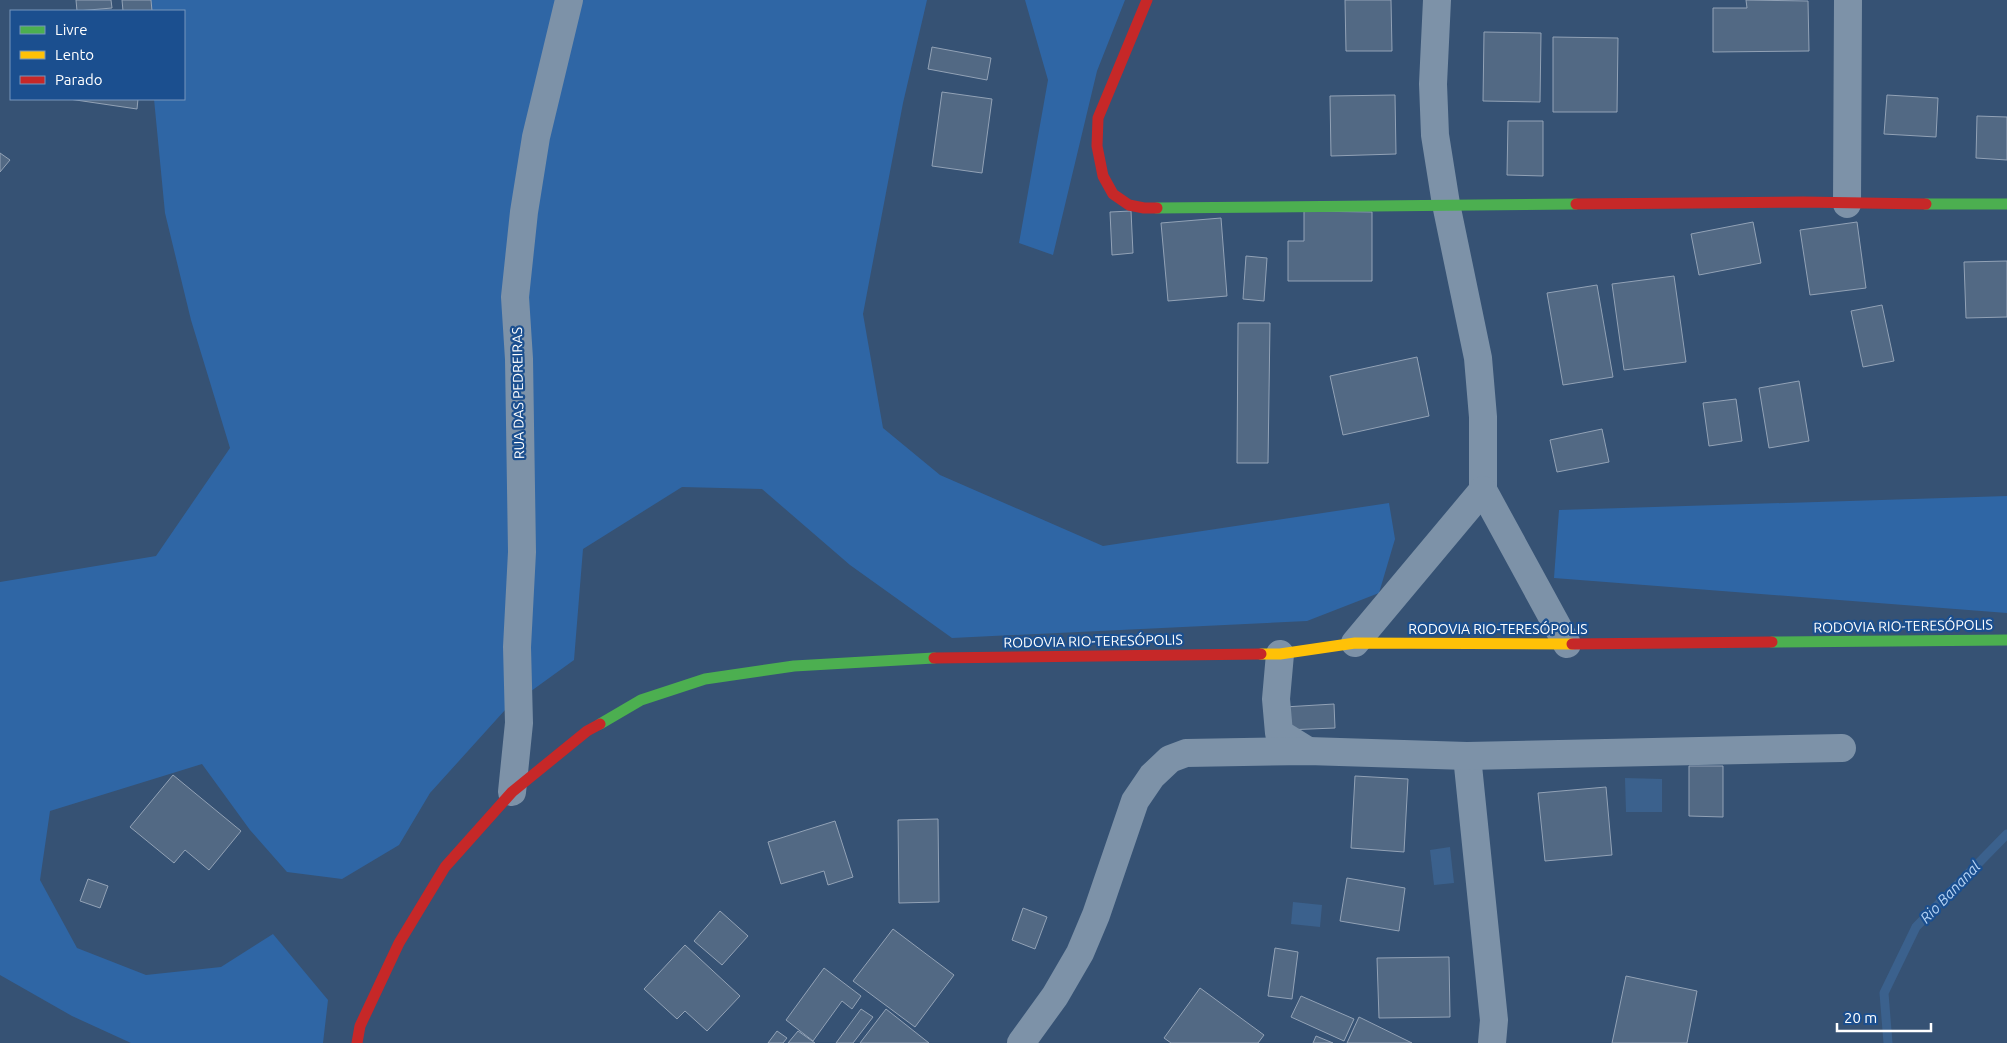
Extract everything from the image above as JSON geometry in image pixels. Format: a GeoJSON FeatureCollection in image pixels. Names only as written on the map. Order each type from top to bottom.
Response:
{"type":"FeatureCollection","features":[{"type":"Feature","properties":{"kind":"main road"},"geometry":{"type":"LineString","coordinates":[[1147,0],[1098,118],[1096,146],[1103,176],[1113,194],[1128,205],[1154,208],[1793,202],[2007,204]]}},
{"type":"Feature","properties":{"kind":"main road","name":"RODOVIA RIO-TERESÓPOLIS"},"geometry":{"type":"LineString","coordinates":[[357,1043],[360,1026],[399,943],[445,867],[512,792],[587,731],[641,700],[705,679],[794,666],[915,658],[1280,654],[1355,643],[1567,644],[2007,640]]}},
{"type":"Feature","properties":{"kind":"street","name":"RUA DAS PEDREIRAS"},"geometry":{"type":"LineString","coordinates":[[512,792],[519,723],[517,647],[522,552],[519,358],[515,297],[524,212],[536,137],[570,0]]}},
{"type":"Feature","properties":{"kind":"street"},"geometry":{"type":"LineString","coordinates":[[1437,0],[1433,84],[1435,135],[1446,204],[1478,358],[1483,417],[1483,490],[1567,644]]}},
{"type":"Feature","properties":{"kind":"street"},"geometry":{"type":"LineString","coordinates":[[1847,204],[1848,0]]}},
{"type":"Feature","properties":{"kind":"street"},"geometry":{"type":"LineString","coordinates":[[1355,643],[1483,490]]}},
{"type":"Feature","properties":{"kind":"street"},"geometry":{"type":"LineString","coordinates":[[1280,654],[1276,699],[1279,733],[1308,751]]}},
{"type":"Feature","properties":{"kind":"street"},"geometry":{"type":"LineString","coordinates":[[1021,1043],[1055,996],[1080,953],[1096,915],[1136,802],[1152,776],[1170,759],[1186,753],[1308,751],[1467,756],[1842,748]]}},
{"type":"Feature","properties":{"kind":"street"},"geometry":{"type":"LineString","coordinates":[[1467,756],[1494,1020],[1492,1043]]}},
{"type":"Feature","properties":{"kind":"shaded area"},"geometry":{"type":"Polygon","coordinates":[[[143,0],[927,0],[903,103],[863,314],[883,428],[940,475],[1103,546],[1389,503],[1395,539],[1379,593],[1307,621],[952,638],[850,565],[762,489],[682,487],[583,549],[574,660],[505,710],[430,793],[399,845],[342,879],[287,872],[250,830],[202,764],[50,811],[40,880],[77,948],[146,975],[221,967],[273,934],[328,1000],[323,1043],[131,1043],[72,1016],[0,975],[0,582],[156,556],[230,448],[191,320],[165,213],[154,100],[185,100],[185,10],[145,10],[143,0]]]}},
{"type":"Feature","properties":{"kind":"shaded area"},"geometry":{"type":"Polygon","coordinates":[[[1025,0],[1125,0],[1097,71],[1053,255],[1019,243],[1048,80],[1025,0]]]}},
{"type":"Feature","properties":{"kind":"shaded area"},"geometry":{"type":"Polygon","coordinates":[[[2007,496],[2007,613],[1554,578],[1559,510],[2007,496]]]}},
{"type":"Feature","properties":{"kind":"shaded area"},"geometry":{"type":"Polygon","coordinates":[[[1625,778],[1662,779],[1662,812],[1626,812],[1625,778]]]}},
{"type":"Feature","properties":{"kind":"shaded area"},"geometry":{"type":"Polygon","coordinates":[[[1450,847],[1454,883],[1434,885],[1430,850],[1450,847]]]}},
{"type":"Feature","properties":{"kind":"shaded area"},"geometry":{"type":"Polygon","coordinates":[[[1293,902],[1322,905],[1320,927],[1291,924],[1293,902]]]}},
{"type":"Feature","properties":{"kind":"building"},"geometry":{"type":"Polygon","coordinates":[[[76,0],[111,0],[112,8],[77,10],[76,0]]]}},
{"type":"Feature","properties":{"kind":"building"},"geometry":{"type":"Polygon","coordinates":[[[122,0],[151,0],[152,10],[123,10],[122,0]]]}},
{"type":"Feature","properties":{"kind":"building"},"geometry":{"type":"Polygon","coordinates":[[[1345,0],[1391,0],[1392,51],[1346,51],[1345,0]]]}},
{"type":"Feature","properties":{"kind":"building"},"geometry":{"type":"Polygon","coordinates":[[[1746,0],[1808,1],[1809,51],[1713,52],[1713,8],[1747,8],[1746,0]]]}},
{"type":"Feature","properties":{"kind":"building"},"geometry":{"type":"Polygon","coordinates":[[[1484,32],[1541,33],[1540,102],[1483,101],[1484,32]]]}},
{"type":"Feature","properties":{"kind":"building"},"geometry":{"type":"Polygon","coordinates":[[[1553,37],[1618,38],[1617,112],[1553,112],[1553,37]]]}},
{"type":"Feature","properties":{"kind":"building"},"geometry":{"type":"Polygon","coordinates":[[[932,47],[991,58],[987,80],[928,69],[932,47]]]}},
{"type":"Feature","properties":{"kind":"building"},"geometry":{"type":"Polygon","coordinates":[[[942,92],[992,99],[982,173],[932,166],[942,92]]]}},
{"type":"Feature","properties":{"kind":"building"},"geometry":{"type":"Polygon","coordinates":[[[1395,95],[1396,154],[1331,156],[1330,96],[1395,95]]]}},
{"type":"Feature","properties":{"kind":"building"},"geometry":{"type":"Polygon","coordinates":[[[1887,95],[1938,98],[1936,137],[1884,134],[1887,95]]]}},
{"type":"Feature","properties":{"kind":"building"},"geometry":{"type":"Polygon","coordinates":[[[76,100],[138,100],[137,109],[76,100]]]}},
{"type":"Feature","properties":{"kind":"building"},"geometry":{"type":"Polygon","coordinates":[[[1977,116],[2007,117],[2007,160],[1976,158],[1977,116]]]}},
{"type":"Feature","properties":{"kind":"building"},"geometry":{"type":"Polygon","coordinates":[[[1508,121],[1543,121],[1543,176],[1507,175],[1508,121]]]}},
{"type":"Feature","properties":{"kind":"building"},"geometry":{"type":"Polygon","coordinates":[[[0,153],[10,160],[0,172],[0,153]]]}},
{"type":"Feature","properties":{"kind":"building"},"geometry":{"type":"Polygon","coordinates":[[[1131,211],[1133,253],[1112,255],[1110,212],[1131,211]]]}},
{"type":"Feature","properties":{"kind":"building"},"geometry":{"type":"Polygon","coordinates":[[[1304,211],[1372,212],[1372,281],[1288,281],[1288,241],[1304,241],[1304,211]]]}},
{"type":"Feature","properties":{"kind":"building"},"geometry":{"type":"Polygon","coordinates":[[[1221,218],[1227,296],[1168,301],[1161,223],[1221,218]]]}},
{"type":"Feature","properties":{"kind":"building"},"geometry":{"type":"Polygon","coordinates":[[[1753,222],[1761,263],[1699,275],[1691,234],[1753,222]]]}},
{"type":"Feature","properties":{"kind":"building"},"geometry":{"type":"Polygon","coordinates":[[[1857,222],[1866,288],[1810,295],[1800,230],[1857,222]]]}},
{"type":"Feature","properties":{"kind":"building"},"geometry":{"type":"Polygon","coordinates":[[[1246,256],[1267,258],[1264,301],[1243,299],[1246,256]]]}},
{"type":"Feature","properties":{"kind":"building"},"geometry":{"type":"Polygon","coordinates":[[[2007,261],[2007,317],[1966,318],[1964,262],[2007,261]]]}},
{"type":"Feature","properties":{"kind":"building"},"geometry":{"type":"Polygon","coordinates":[[[1674,276],[1686,362],[1624,370],[1612,284],[1674,276]]]}},
{"type":"Feature","properties":{"kind":"building"},"geometry":{"type":"Polygon","coordinates":[[[1597,285],[1613,377],[1563,385],[1547,293],[1597,285]]]}},
{"type":"Feature","properties":{"kind":"building"},"geometry":{"type":"Polygon","coordinates":[[[1882,305],[1894,361],[1863,367],[1851,311],[1882,305]]]}},
{"type":"Feature","properties":{"kind":"building"},"geometry":{"type":"Polygon","coordinates":[[[1238,323],[1270,323],[1268,463],[1237,463],[1238,323]]]}},
{"type":"Feature","properties":{"kind":"building"},"geometry":{"type":"Polygon","coordinates":[[[1417,357],[1429,416],[1343,435],[1330,376],[1417,357]]]}},
{"type":"Feature","properties":{"kind":"building"},"geometry":{"type":"Polygon","coordinates":[[[1799,381],[1809,441],[1769,448],[1759,388],[1799,381]]]}},
{"type":"Feature","properties":{"kind":"building"},"geometry":{"type":"Polygon","coordinates":[[[1736,399],[1742,441],[1709,446],[1703,403],[1736,399]]]}},
{"type":"Feature","properties":{"kind":"building"},"geometry":{"type":"Polygon","coordinates":[[[1602,429],[1609,462],[1557,472],[1550,440],[1602,429]]]}},
{"type":"Feature","properties":{"kind":"building"},"geometry":{"type":"Polygon","coordinates":[[[1334,704],[1335,728],[1285,730],[1284,707],[1334,704]]]}},
{"type":"Feature","properties":{"kind":"building"},"geometry":{"type":"Polygon","coordinates":[[[1689,766],[1723,766],[1723,817],[1689,816],[1689,766]]]}},
{"type":"Feature","properties":{"kind":"building"},"geometry":{"type":"Polygon","coordinates":[[[173,775],[241,831],[209,870],[185,850],[174,863],[130,827],[173,775]]]}},
{"type":"Feature","properties":{"kind":"building"},"geometry":{"type":"Polygon","coordinates":[[[1355,776],[1408,779],[1404,852],[1351,848],[1355,776]]]}},
{"type":"Feature","properties":{"kind":"building"},"geometry":{"type":"Polygon","coordinates":[[[1606,787],[1612,855],[1545,861],[1538,793],[1606,787]]]}},
{"type":"Feature","properties":{"kind":"building"},"geometry":{"type":"Polygon","coordinates":[[[938,819],[939,902],[899,903],[898,820],[938,819]]]}},
{"type":"Feature","properties":{"kind":"building"},"geometry":{"type":"Polygon","coordinates":[[[835,821],[853,877],[828,885],[824,871],[781,884],[768,842],[835,821]]]}},
{"type":"Feature","properties":{"kind":"building"},"geometry":{"type":"Polygon","coordinates":[[[1347,878],[1405,888],[1399,931],[1340,921],[1347,878]]]}},
{"type":"Feature","properties":{"kind":"building"},"geometry":{"type":"Polygon","coordinates":[[[88,879],[108,886],[100,908],[80,901],[88,879]]]}},
{"type":"Feature","properties":{"kind":"building"},"geometry":{"type":"Polygon","coordinates":[[[1023,908],[1047,917],[1035,949],[1012,940],[1023,908]]]}},
{"type":"Feature","properties":{"kind":"building"},"geometry":{"type":"Polygon","coordinates":[[[720,911],[748,936],[722,965],[694,941],[720,911]]]}},
{"type":"Feature","properties":{"kind":"building"},"geometry":{"type":"Polygon","coordinates":[[[893,929],[954,975],[915,1027],[853,981],[893,929]]]}},
{"type":"Feature","properties":{"kind":"building"},"geometry":{"type":"Polygon","coordinates":[[[685,945],[740,996],[707,1031],[685,1011],[677,1019],[644,989],[685,945]]]}},
{"type":"Feature","properties":{"kind":"building"},"geometry":{"type":"Polygon","coordinates":[[[1275,948],[1298,952],[1292,999],[1268,996],[1275,948]]]}},
{"type":"Feature","properties":{"kind":"building"},"geometry":{"type":"Polygon","coordinates":[[[1449,957],[1450,1017],[1379,1018],[1377,958],[1449,957]]]}},
{"type":"Feature","properties":{"kind":"building"},"geometry":{"type":"Polygon","coordinates":[[[824,968],[861,996],[852,1009],[842,1001],[813,1041],[786,1020],[824,968]]]}},
{"type":"Feature","properties":{"kind":"building"},"geometry":{"type":"Polygon","coordinates":[[[1626,976],[1697,991],[1687,1043],[1612,1043],[1626,976]]]}},
{"type":"Feature","properties":{"kind":"building"},"geometry":{"type":"Polygon","coordinates":[[[1200,988],[1264,1035],[1258,1043],[1171,1043],[1164,1038],[1200,988]]]}},
{"type":"Feature","properties":{"kind":"building"},"geometry":{"type":"Polygon","coordinates":[[[1301,996],[1354,1019],[1344,1041],[1291,1017],[1301,996]]]}},
{"type":"Feature","properties":{"kind":"building"},"geometry":{"type":"Polygon","coordinates":[[[861,1009],[873,1017],[853,1043],[836,1043],[861,1009]]]}},
{"type":"Feature","properties":{"kind":"building"},"geometry":{"type":"Polygon","coordinates":[[[886,1009],[929,1043],[860,1043],[886,1009]]]}},
{"type":"Feature","properties":{"kind":"building"},"geometry":{"type":"Polygon","coordinates":[[[1359,1017],[1412,1043],[1347,1043],[1359,1017]]]}},
{"type":"Feature","properties":{"kind":"building"},"geometry":{"type":"Polygon","coordinates":[[[777,1031],[787,1038],[783,1043],[768,1043],[777,1031]]]}},
{"type":"Feature","properties":{"kind":"building"},"geometry":{"type":"Polygon","coordinates":[[[798,1031],[815,1043],[788,1043],[798,1031]]]}},
{"type":"Feature","properties":{"kind":"building"},"geometry":{"type":"Polygon","coordinates":[[[1316,1036],[1333,1043],[1313,1043],[1316,1036]]]}},
{"type":"Feature","properties":{"kind":"waterway","name":"Rio Bananal"},"geometry":{"type":"LineString","coordinates":[[1888,1043],[1884,993],[1916,927],[2007,834]]}},
{"type":"Feature","properties":{"kind":"traffic: fast"},"geometry":{"type":"LineString","coordinates":[[1157,208],[1576,204]]}},
{"type":"Feature","properties":{"kind":"traffic: fast"},"geometry":{"type":"LineString","coordinates":[[1926,204],[2007,204]]}},
{"type":"Feature","properties":{"kind":"traffic: fast"},"geometry":{"type":"LineString","coordinates":[[1772,642],[2007,640]]}},
{"type":"Feature","properties":{"kind":"traffic: fast"},"geometry":{"type":"LineString","coordinates":[[600,724],[641,700],[705,679],[794,666],[934,658]]}},
{"type":"Feature","properties":{"kind":"traffic: slow"},"geometry":{"type":"LineString","coordinates":[[1261,654],[1280,654],[1355,643],[1572,644]]}},
{"type":"Feature","properties":{"kind":"traffic: jam"},"geometry":{"type":"LineString","coordinates":[[1147,0],[1098,118],[1097,146],[1103,176],[1113,194],[1129,205],[1157,208]]}},
{"type":"Feature","properties":{"kind":"traffic: jam"},"geometry":{"type":"LineString","coordinates":[[1576,204],[1803,202],[1926,204]]}},
{"type":"Feature","properties":{"kind":"traffic: jam"},"geometry":{"type":"LineString","coordinates":[[1572,644],[1772,642]]}},
{"type":"Feature","properties":{"kind":"traffic: jam"},"geometry":{"type":"LineString","coordinates":[[934,658],[1261,654]]}},
{"type":"Feature","properties":{"kind":"traffic: jam"},"geometry":{"type":"LineString","coordinates":[[357,1043],[360,1026],[399,943],[445,867],[512,792],[587,731],[600,724]]}}]}
